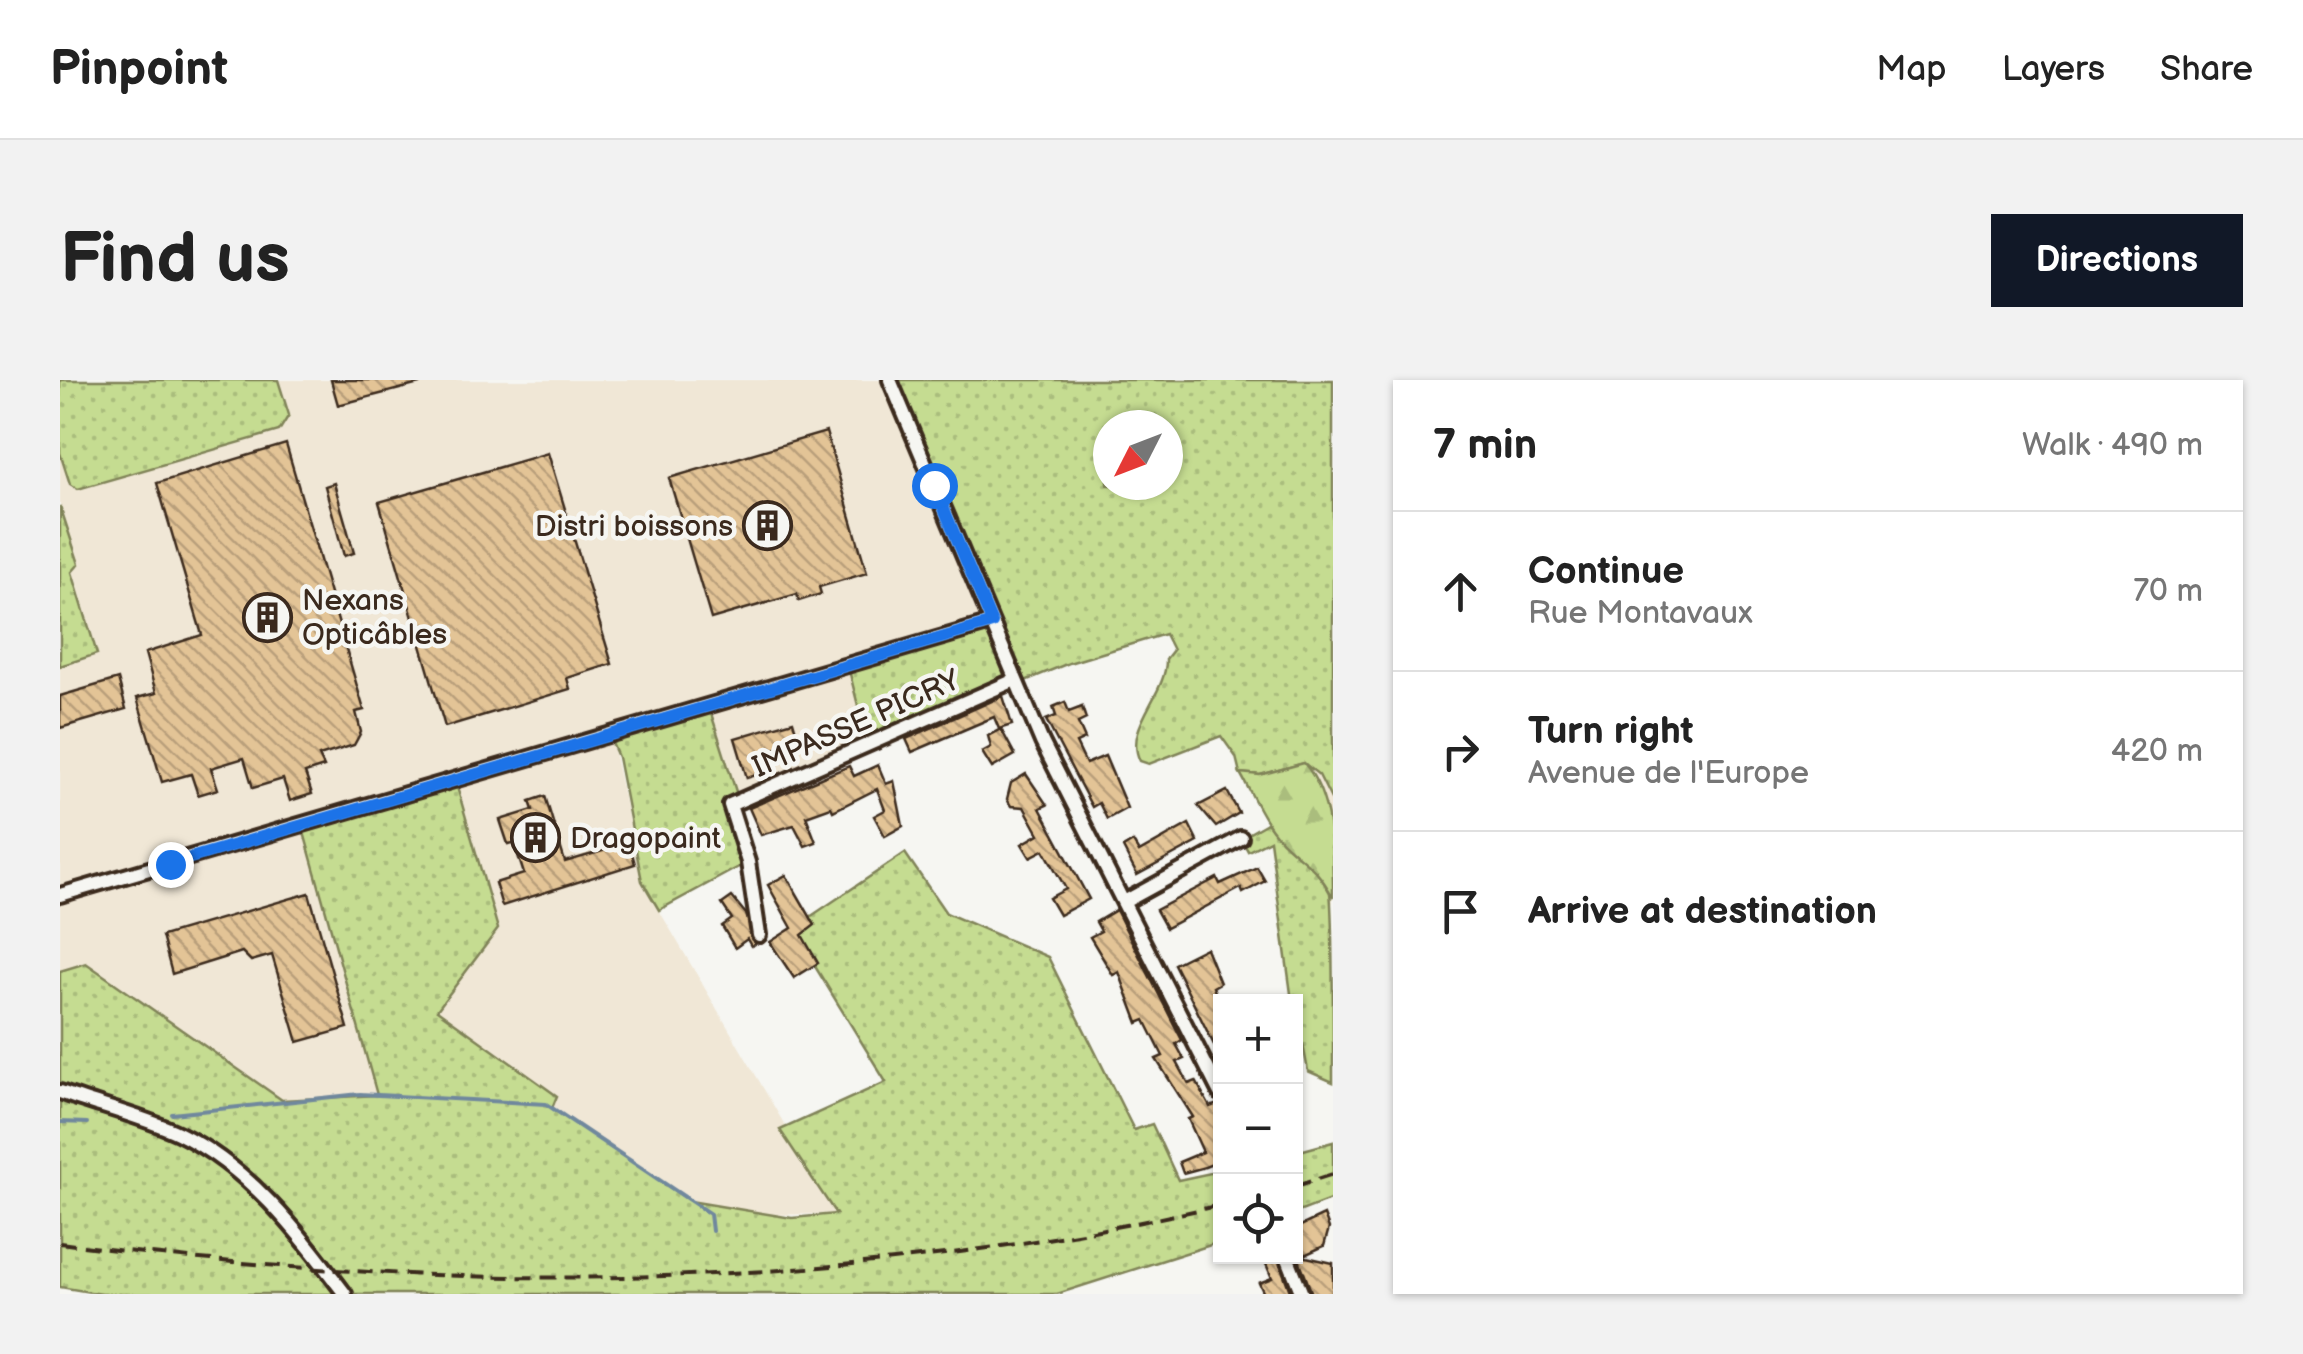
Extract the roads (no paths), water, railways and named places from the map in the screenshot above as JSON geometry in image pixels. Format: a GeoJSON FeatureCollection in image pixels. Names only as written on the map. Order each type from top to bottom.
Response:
{"type":"FeatureCollection","features":[{"type":"Feature","properties":{"kind":"street"},"geometry":{"type":"LineString","coordinates":[[890,380],[1015,680],[1215,1084]]}},
{"type":"Feature","properties":{"kind":"street"},"geometry":{"type":"LineString","coordinates":[[60,895],[992,623]]}},
{"type":"Feature","properties":{"kind":"street","name":"IMPASSE PICRY"},"geometry":{"type":"LineString","coordinates":[[759,935],[748,862],[730,805],[1015,680]]}},
{"type":"Feature","properties":{"kind":"street"},"geometry":{"type":"LineString","coordinates":[[1124,902],[1241,838]]}},
{"type":"Feature","properties":{"kind":"street"},"geometry":{"type":"LineString","coordinates":[[60,1092],[177,1133],[210,1152],[277,1208],[345,1294]]}},
{"type":"Feature","properties":{"kind":"street"},"geometry":{"type":"LineString","coordinates":[[1290,1264],[1302,1294]]}},
{"type":"Feature","properties":{"kind":"waterway"},"geometry":{"type":"LineString","coordinates":[[172,1114],[360,1094],[546,1104],[710,1214],[712,1231]]}},
{"type":"Feature","properties":{"kind":"waterway"},"geometry":{"type":"LineString","coordinates":[[60,1122],[87,1123]]}},
{"type":"Feature","properties":{"kind":"railway"},"geometry":{"type":"LineString","coordinates":[[1303,1184],[1333,1174]]}},
{"type":"Feature","properties":{"kind":"railway"},"geometry":{"type":"LineString","coordinates":[[60,1243],[353,1271],[498,1277],[643,1276],[787,1270],[931,1256],[1075,1234],[1213,1206]]}},
{"type":"Feature","properties":{"kind":"place","name":"Distri boissons"},"geometry":{"type":"Point","coordinates":[768,526]}},
{"type":"Feature","properties":{"kind":"place","name":"Nexans Opticâbles"},"geometry":{"type":"Point","coordinates":[267,617]}},
{"type":"Feature","properties":{"kind":"place","name":"Dragopaint"},"geometry":{"type":"Point","coordinates":[535,838]}}]}
